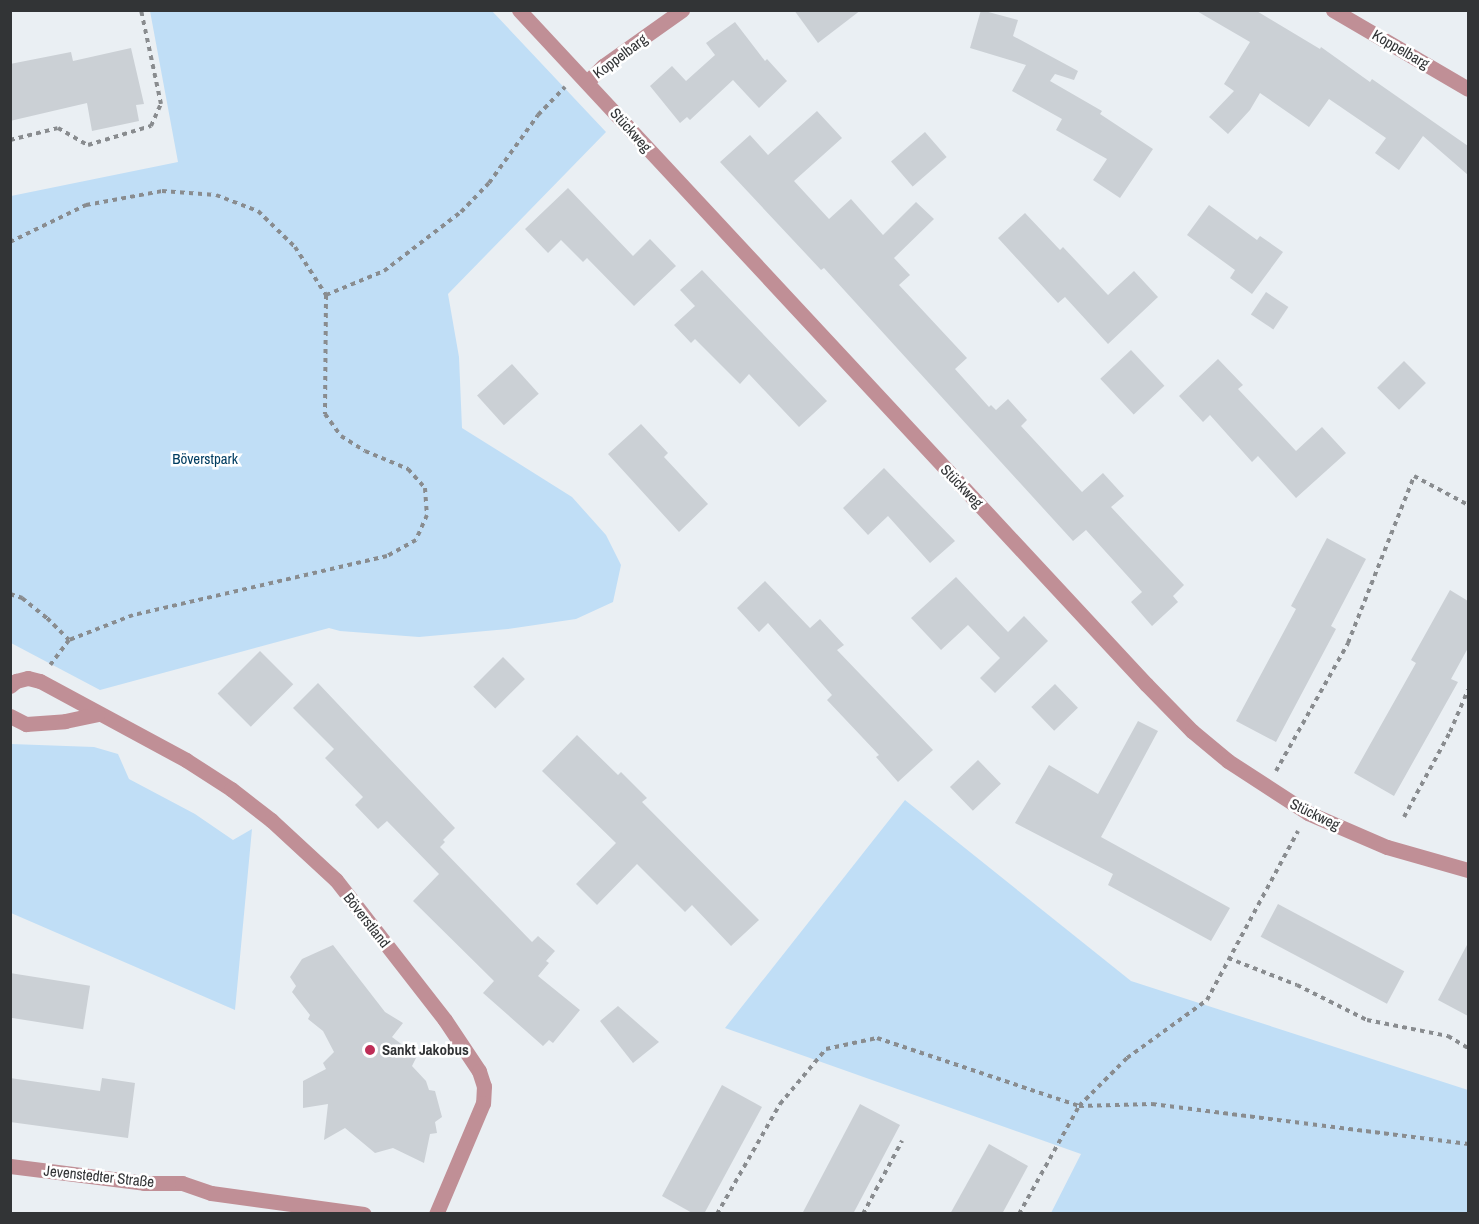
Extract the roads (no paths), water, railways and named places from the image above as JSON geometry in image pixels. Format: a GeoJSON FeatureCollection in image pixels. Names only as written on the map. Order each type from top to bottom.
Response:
{"type":"FeatureCollection","features":[{"type":"Feature","properties":{"kind":"street","name":"Stückweg"},"geometry":{"type":"LineString","coordinates":[[519,10],[820,336],[1192,731],[1228,761],[1308,813],[1387,847],[1468,870]]}},
{"type":"Feature","properties":{"kind":"street","name":"Koppelbarg"},"geometry":{"type":"LineString","coordinates":[[587,82],[603,66],[682,10]]}},
{"type":"Feature","properties":{"kind":"street","name":"Koppelbarg"},"geometry":{"type":"LineString","coordinates":[[1333,10],[1468,89]]}},
{"type":"Feature","properties":{"kind":"street","name":"Böverstland"},"geometry":{"type":"LineString","coordinates":[[10,686],[16,681],[28,678],[40,681],[168,750],[231,789],[310,854],[336,880],[472,1057],[484,1086],[483,1103],[436,1214]]}},
{"type":"Feature","properties":{"kind":"street"},"geometry":{"type":"LineString","coordinates":[[10,716],[26,724],[65,721],[98,714]]}},
{"type":"Feature","properties":{"kind":"street","name":"Jevenstedter Straße"},"geometry":{"type":"LineString","coordinates":[[10,1166],[144,1183],[182,1183],[211,1193],[364,1214]]}},
{"type":"Feature","properties":{"kind":"place","name":"Sankt Jakobus"},"geometry":{"type":"Point","coordinates":[370,1050]}},
{"type":"Feature","properties":{"kind":"park label","name":"Böverstpark"},"geometry":{"type":"Point","coordinates":[205,459]}}]}
